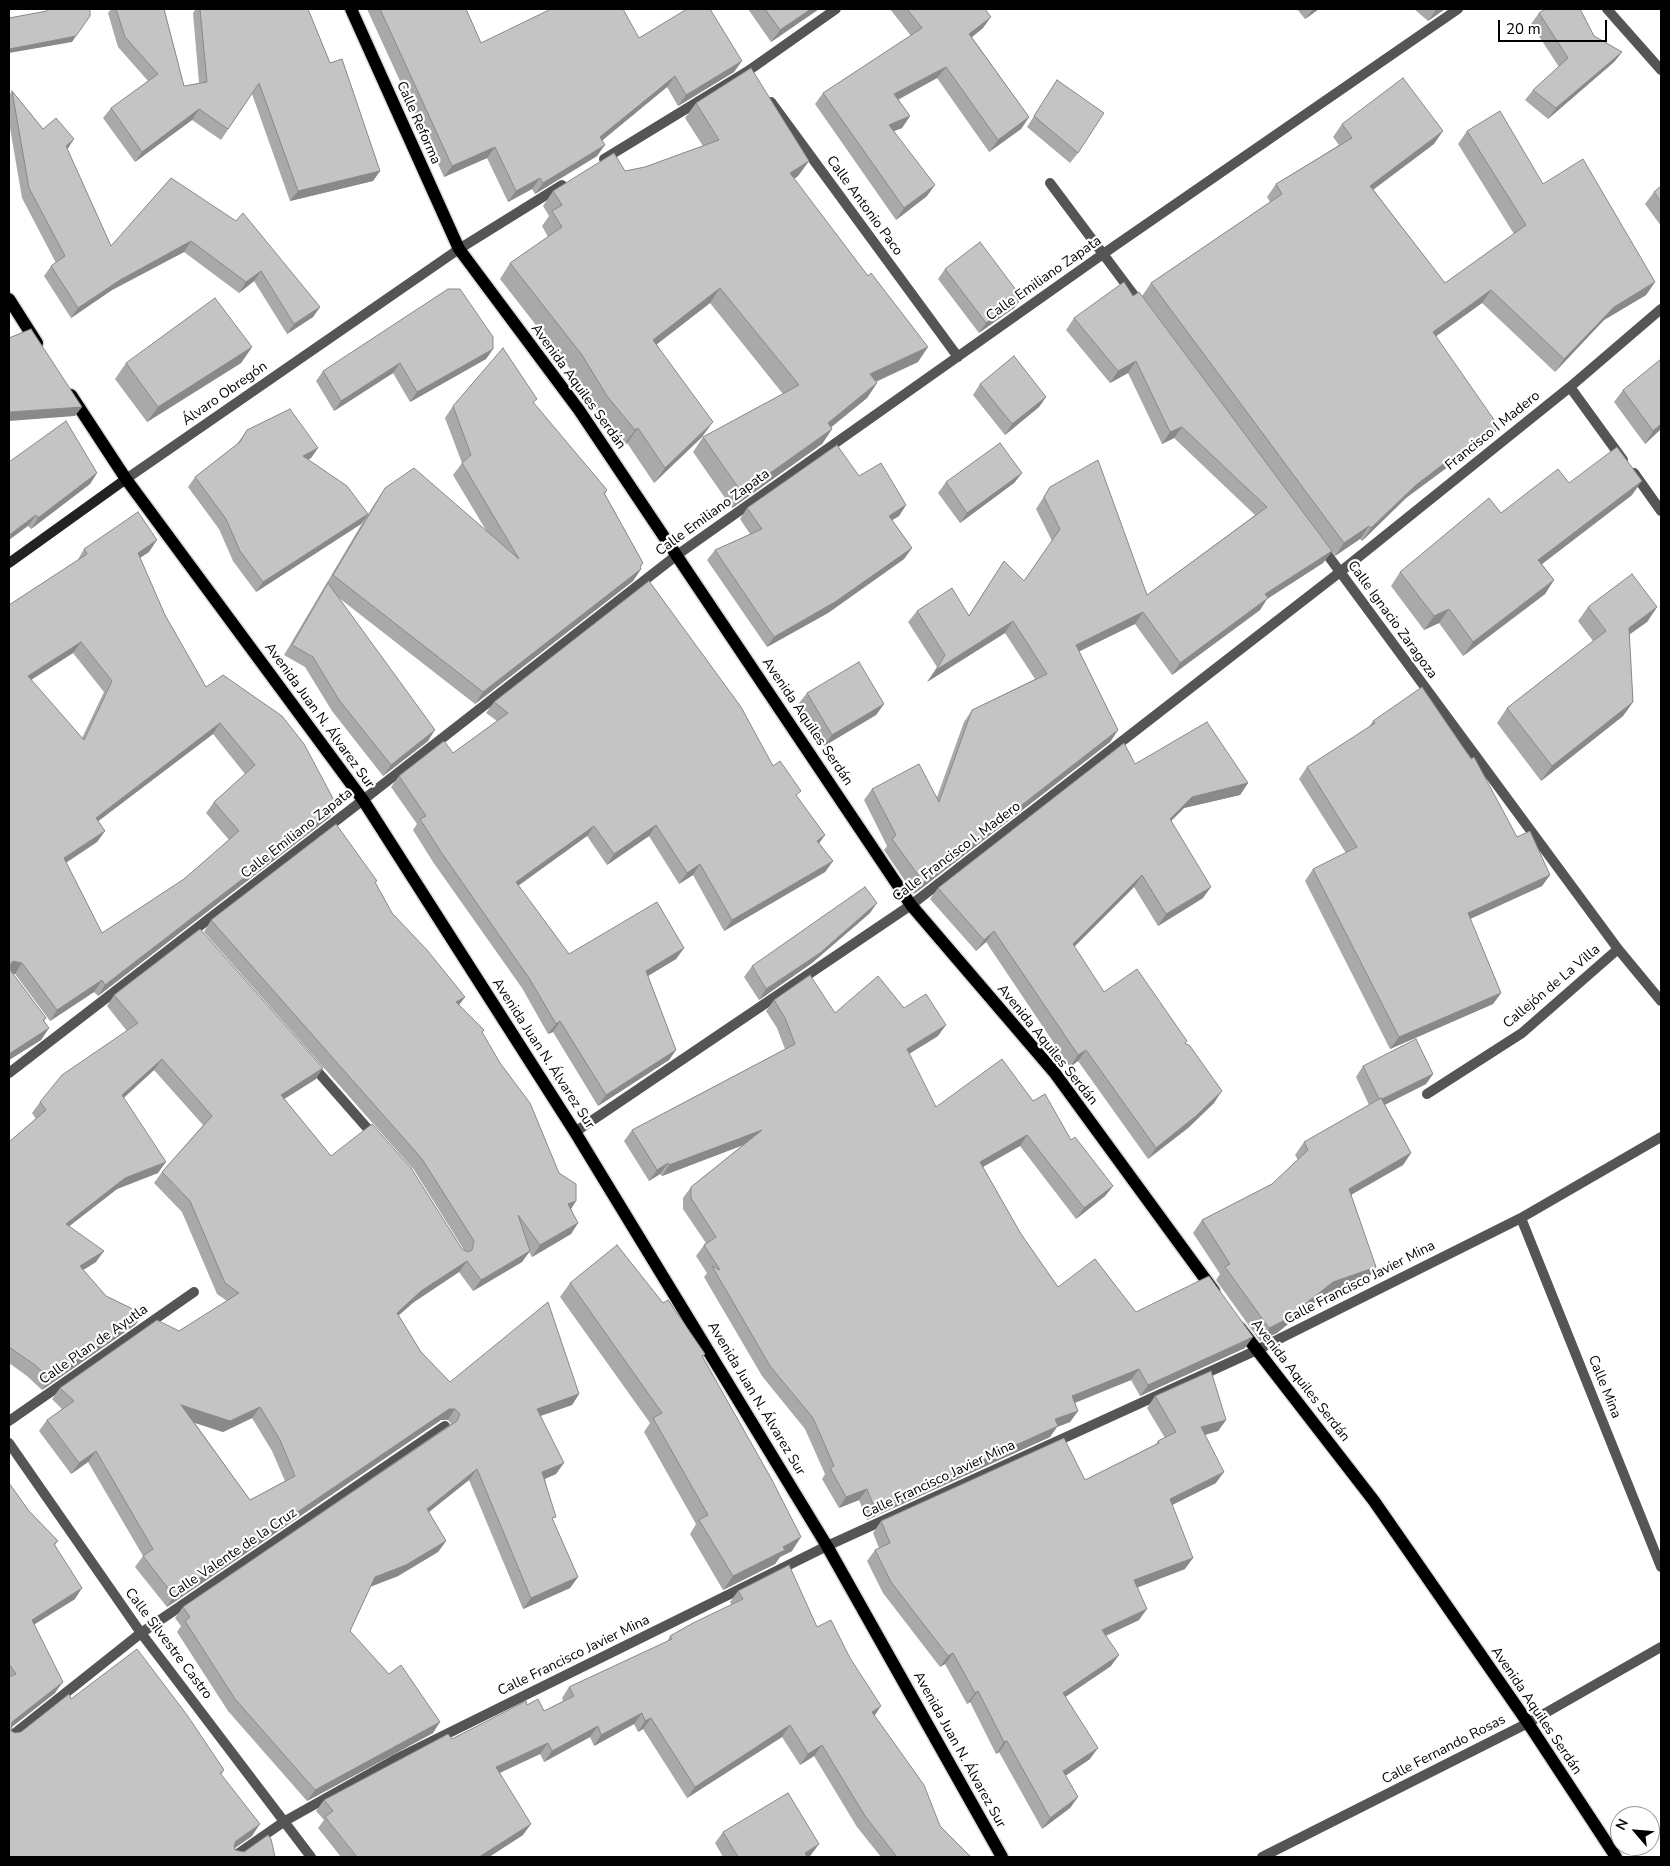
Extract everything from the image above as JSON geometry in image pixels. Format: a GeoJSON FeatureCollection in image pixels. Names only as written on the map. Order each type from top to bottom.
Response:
{"type":"FeatureCollection","features":[{"type":"Feature","properties":{"kind":"main road","name":"Calle Reforma"},"geometry":{"type":"LineString","coordinates":[[351,9],[459,249]]}},
{"type":"Feature","properties":{"kind":"main road","name":"Avenida Aquiles Serdán"},"geometry":{"type":"LineString","coordinates":[[459,249],[579,410],[911,905],[1054,1072],[1222,1302]]}},
{"type":"Feature","properties":{"kind":"main road"},"geometry":{"type":"LineString","coordinates":[[9,299],[46,356]]}},
{"type":"Feature","properties":{"kind":"main road","name":"Avenida Juan N. Álvarez Sur"},"geometry":{"type":"LineString","coordinates":[[62,381],[126,479],[363,800],[575,1132],[827,1546],[1002,1857]]}},
{"type":"Feature","properties":{"kind":"main road","name":"Álvaro Obregón"},"geometry":{"type":"LineString","coordinates":[[9,563],[126,479]]}},
{"type":"Feature","properties":{"kind":"main road","name":"Avenida Aquiles Serdán"},"geometry":{"type":"LineString","coordinates":[[1234,1318],[1374,1501],[1528,1723],[1616,1857]]}},
{"type":"Feature","properties":{"kind":"street"},"geometry":{"type":"LineString","coordinates":[[595,165],[751,75],[836,9]]}},
{"type":"Feature","properties":{"kind":"street","name":"Calle Emiliano Zapata"},"geometry":{"type":"LineString","coordinates":[[9,1073],[197,935],[363,800],[676,555],[1103,254],[1458,9]]}},
{"type":"Feature","properties":{"kind":"street"},"geometry":{"type":"LineString","coordinates":[[1607,9],[1661,70]]}},
{"type":"Feature","properties":{"kind":"street","name":"Calle Antonio Paco"},"geometry":{"type":"LineString","coordinates":[[765,94],[958,357]]}},
{"type":"Feature","properties":{"kind":"street","name":"Álvaro Obregón"},"geometry":{"type":"LineString","coordinates":[[126,479],[459,249],[569,181]]}},
{"type":"Feature","properties":{"kind":"street"},"geometry":{"type":"LineString","coordinates":[[1050,183],[1150,317]]}},
{"type":"Feature","properties":{"kind":"street","name":"Francisco I Madero"},"geometry":{"type":"LineString","coordinates":[[1340,572],[1570,387],[1661,309]]}},
{"type":"Feature","properties":{"kind":"street"},"geometry":{"type":"LineString","coordinates":[[1570,387],[1661,510]]}},
{"type":"Feature","properties":{"kind":"street","name":"Calle Ignacio Zaragoza"},"geometry":{"type":"LineString","coordinates":[[1316,540],[1618,949],[1661,1001]]}},
{"type":"Feature","properties":{"kind":"street","name":"Calle Francisco I. Madero"},"geometry":{"type":"LineString","coordinates":[[575,1132],[911,905],[1340,572]]}},
{"type":"Feature","properties":{"kind":"street","name":"Callejón de La Villa"},"geometry":{"type":"LineString","coordinates":[[1427,1094],[1522,1033],[1618,949]]}},
{"type":"Feature","properties":{"kind":"street"},"geometry":{"type":"LineString","coordinates":[[304,1057],[383,1146]]}},
{"type":"Feature","properties":{"kind":"street","name":"Calle Francisco Javier Mina"},"geometry":{"type":"LineString","coordinates":[[233,1857],[285,1821],[394,1760],[827,1546],[1257,1350],[1521,1218],[1661,1137]]}},
{"type":"Feature","properties":{"kind":"street","name":"Calle Mina"},"geometry":{"type":"LineString","coordinates":[[1521,1218],[1661,1567]]}},
{"type":"Feature","properties":{"kind":"street","name":"Calle Plan de Ayutla"},"geometry":{"type":"LineString","coordinates":[[9,1421],[194,1292]]}},
{"type":"Feature","properties":{"kind":"street","name":"Calle Valente de la Cruz"},"geometry":{"type":"LineString","coordinates":[[9,1738],[141,1633],[445,1426]]}},
{"type":"Feature","properties":{"kind":"street","name":"Calle Silvestre Castro"},"geometry":{"type":"LineString","coordinates":[[9,1444],[141,1633],[311,1857]]}},
{"type":"Feature","properties":{"kind":"street","name":"Calle Fernando Rosas"},"geometry":{"type":"LineString","coordinates":[[1262,1857],[1528,1723],[1661,1647]]}},
{"type":"Feature","properties":{"kind":"building"},"geometry":{"type":"Polygon","coordinates":[[[48,9],[90,9],[90,16],[76,36],[9,49],[9,18],[47,11],[48,9]]]}},
{"type":"Feature","properties":{"kind":"building"},"geometry":{"type":"Polygon","coordinates":[[[116,9],[164,9],[184,86],[207,82],[200,9],[308,9],[330,63],[342,59],[380,171],[298,191],[259,83],[228,129],[199,109],[142,152],[111,108],[158,74],[125,37],[116,9]]]}},
{"type":"Feature","properties":{"kind":"building"},"geometry":{"type":"Polygon","coordinates":[[[380,9],[466,9],[481,43],[551,9],[623,9],[639,38],[687,9],[710,9],[742,61],[686,95],[675,76],[600,137],[605,145],[543,183],[540,178],[516,191],[495,147],[452,166],[380,9]]]}},
{"type":"Feature","properties":{"kind":"building"},"geometry":{"type":"Polygon","coordinates":[[[765,9],[811,9],[780,30],[765,9]]]}},
{"type":"Feature","properties":{"kind":"building"},"geometry":{"type":"Polygon","coordinates":[[[907,9],[985,9],[991,17],[969,34],[1029,117],[998,140],[946,67],[894,94],[910,116],[889,125],[935,185],[904,208],[823,93],[922,28],[907,9]]]}},
{"type":"Feature","properties":{"kind":"building"},"geometry":{"type":"Polygon","coordinates":[[[1546,9],[1580,9],[1594,36],[1622,52],[1556,108],[1533,90],[1568,58],[1539,13],[1546,9]]]}},
{"type":"Feature","properties":{"kind":"building"},"geometry":{"type":"Polygon","coordinates":[[[751,68],[809,161],[790,173],[868,276],[871,273],[928,347],[870,374],[877,383],[828,423],[832,429],[742,493],[703,437],[799,385],[720,288],[653,340],[713,422],[665,468],[638,428],[635,430],[607,396],[582,355],[510,263],[562,227],[552,211],[562,205],[553,191],[614,153],[625,171],[645,167],[719,140],[696,103],[751,68]]]}},
{"type":"Feature","properties":{"kind":"building"},"geometry":{"type":"Polygon","coordinates":[[[1403,78],[1443,131],[1370,186],[1445,283],[1526,225],[1467,131],[1500,111],[1543,184],[1583,159],[1655,282],[1614,307],[1564,359],[1491,290],[1433,332],[1499,427],[1454,456],[1416,485],[1371,528],[1369,526],[1344,543],[1151,283],[1282,194],[1276,184],[1352,138],[1342,124],[1403,78]]]}},
{"type":"Feature","properties":{"kind":"building"},"geometry":{"type":"Polygon","coordinates":[[[1057,80],[1104,113],[1078,153],[1034,116],[1057,80]]]}},
{"type":"Feature","properties":{"kind":"building"},"geometry":{"type":"Polygon","coordinates":[[[12,91],[43,129],[56,118],[74,139],[66,146],[111,246],[171,178],[236,221],[243,213],[320,307],[294,324],[261,271],[246,282],[191,241],[120,280],[78,308],[51,266],[65,256],[29,188],[12,91]]]}},
{"type":"Feature","properties":{"kind":"building"},"geometry":{"type":"Polygon","coordinates":[[[1661,186],[1661,202],[1654,192],[1661,186]]]}},
{"type":"Feature","properties":{"kind":"building"},"geometry":{"type":"Polygon","coordinates":[[[980,242],[1022,298],[986,323],[945,269],[980,242]]]}},
{"type":"Feature","properties":{"kind":"building"},"geometry":{"type":"Polygon","coordinates":[[[1124,282],[1133,296],[1139,292],[1332,551],[1265,594],[1268,598],[1180,663],[1143,612],[1076,645],[1118,730],[923,882],[892,839],[896,835],[872,789],[919,764],[939,802],[972,710],[1047,674],[1013,621],[936,670],[945,655],[917,611],[952,588],[969,616],[1004,561],[1024,581],[1060,529],[1044,497],[1050,487],[1098,460],[1147,595],[1267,507],[1182,427],[1170,432],[1136,361],[1118,371],[1074,318],[1124,282]]]}},
{"type":"Feature","properties":{"kind":"building"},"geometry":{"type":"Polygon","coordinates":[[[448,289],[460,289],[493,337],[493,349],[417,392],[400,363],[341,401],[323,371],[448,289]]]}},
{"type":"Feature","properties":{"kind":"building"},"geometry":{"type":"Polygon","coordinates":[[[215,298],[252,347],[158,407],[126,363],[215,298]]]}},
{"type":"Feature","properties":{"kind":"building"},"geometry":{"type":"Polygon","coordinates":[[[31,329],[82,407],[9,412],[9,338],[31,329]]]}},
{"type":"Feature","properties":{"kind":"building"},"geometry":{"type":"Polygon","coordinates":[[[503,348],[537,399],[533,402],[607,490],[604,493],[643,563],[640,566],[641,569],[483,692],[333,575],[385,488],[414,468],[519,559],[462,463],[471,455],[453,406],[503,348]]]}},
{"type":"Feature","properties":{"kind":"building"},"geometry":{"type":"Polygon","coordinates":[[[1014,356],[1046,397],[1012,424],[980,384],[1014,356]]]}},
{"type":"Feature","properties":{"kind":"building"},"geometry":{"type":"Polygon","coordinates":[[[1661,359],[1661,424],[1653,431],[1623,390],[1661,359]]]}},
{"type":"Feature","properties":{"kind":"building"},"geometry":{"type":"Polygon","coordinates":[[[290,409],[318,448],[303,456],[347,486],[368,514],[263,582],[240,551],[226,519],[195,477],[240,442],[247,430],[290,409]]]}},
{"type":"Feature","properties":{"kind":"building"},"geometry":{"type":"Polygon","coordinates":[[[66,421],[97,473],[38,518],[36,515],[9,535],[9,462],[66,421]]]}},
{"type":"Feature","properties":{"kind":"building"},"geometry":{"type":"Polygon","coordinates":[[[1000,443],[1022,473],[967,513],[946,482],[1000,443]]]}},
{"type":"Feature","properties":{"kind":"building"},"geometry":{"type":"Polygon","coordinates":[[[837,445],[859,476],[881,463],[906,505],[889,516],[912,548],[835,602],[774,637],[715,550],[762,529],[747,508],[837,445]]]}},
{"type":"Feature","properties":{"kind":"building"},"geometry":{"type":"Polygon","coordinates":[[[1617,447],[1642,481],[1538,560],[1554,580],[1473,642],[1449,609],[1434,616],[1400,572],[1489,498],[1501,513],[1558,469],[1569,483],[1617,447]]]}},
{"type":"Feature","properties":{"kind":"building"},"geometry":{"type":"Polygon","coordinates":[[[138,512],[157,540],[138,553],[165,615],[206,687],[223,675],[282,716],[304,744],[337,806],[105,985],[102,980],[57,1010],[22,963],[13,961],[10,965],[11,971],[46,1018],[43,1020],[49,1028],[9,1054],[9,605],[87,554],[84,549],[138,512]],[[81,642],[28,676],[84,740],[112,681],[81,642]],[[220,723],[96,818],[105,831],[64,858],[102,933],[184,879],[239,831],[214,802],[255,765],[220,723]]]}},
{"type":"Feature","properties":{"kind":"building"},"geometry":{"type":"Polygon","coordinates":[[[1632,574],[1657,607],[1629,628],[1633,702],[1552,766],[1507,708],[1606,631],[1588,607],[1632,574]]]}},
{"type":"Feature","properties":{"kind":"building"},"geometry":{"type":"Polygon","coordinates":[[[649,581],[741,707],[773,766],[780,761],[801,791],[796,795],[825,835],[817,841],[833,861],[732,920],[700,864],[687,873],[656,825],[614,854],[594,826],[516,882],[569,954],[657,902],[684,948],[646,971],[676,1050],[606,1095],[560,1021],[556,1024],[529,978],[441,852],[420,819],[426,816],[399,776],[444,741],[453,753],[508,713],[494,702],[649,581]]]}},
{"type":"Feature","properties":{"kind":"building"},"geometry":{"type":"Polygon","coordinates":[[[328,583],[435,730],[391,765],[339,700],[313,657],[292,645],[328,583]]]}},
{"type":"Feature","properties":{"kind":"building"},"geometry":{"type":"Polygon","coordinates":[[[859,662],[884,704],[832,735],[807,693],[859,662]]]}},
{"type":"Feature","properties":{"kind":"building"},"geometry":{"type":"Polygon","coordinates":[[[1422,687],[1471,759],[1474,757],[1517,837],[1530,831],[1550,875],[1468,913],[1501,993],[1399,1037],[1313,869],[1357,847],[1307,767],[1375,723],[1373,721],[1422,687]]]}},
{"type":"Feature","properties":{"kind":"building"},"geometry":{"type":"Polygon","coordinates":[[[1207,722],[1248,783],[1192,797],[1170,819],[1211,887],[1166,914],[1142,875],[1073,944],[1104,992],[1137,969],[1187,1041],[1185,1043],[1190,1046],[1222,1091],[1196,1116],[1156,1148],[1086,1050],[1078,1055],[994,931],[984,940],[938,888],[1124,743],[1135,764],[1207,722]]]}},
{"type":"Feature","properties":{"kind":"building"},"geometry":{"type":"Polygon","coordinates":[[[336,824],[377,881],[375,882],[392,913],[427,950],[465,997],[456,1002],[484,1030],[482,1032],[500,1063],[530,1103],[559,1173],[576,1184],[576,1201],[568,1204],[578,1223],[540,1245],[518,1215],[530,1251],[481,1280],[467,1261],[421,1291],[397,1313],[421,1352],[450,1382],[548,1302],[579,1394],[537,1409],[564,1463],[542,1472],[556,1517],[552,1518],[578,1577],[531,1598],[477,1469],[427,1509],[446,1541],[406,1565],[375,1577],[350,1631],[389,1674],[401,1665],[440,1722],[315,1790],[235,1699],[185,1621],[190,1617],[183,1607],[457,1421],[460,1414],[455,1409],[449,1409],[174,1596],[143,1556],[153,1549],[96,1451],[79,1463],[47,1420],[74,1401],[60,1388],[157,1320],[179,1331],[239,1293],[225,1283],[190,1201],[162,1172],[212,1116],[162,1059],[122,1095],[166,1162],[125,1178],[66,1224],[104,1251],[80,1266],[106,1296],[143,1314],[50,1379],[35,1365],[9,1347],[9,1142],[46,1110],[40,1102],[62,1075],[138,1023],[114,995],[200,929],[323,1068],[281,1095],[331,1156],[372,1124],[411,1168],[462,1249],[468,1252],[472,1250],[474,1241],[422,1159],[211,920],[336,824]],[[181,1405],[250,1500],[295,1476],[280,1440],[260,1407],[230,1421],[181,1405]]]}},
{"type":"Feature","properties":{"kind":"building"},"geometry":{"type":"Polygon","coordinates":[[[865,887],[877,903],[820,953],[766,989],[752,966],[865,887]]]}},
{"type":"Feature","properties":{"kind":"building"},"geometry":{"type":"Polygon","coordinates":[[[810,975],[835,1013],[878,976],[904,1008],[926,994],[946,1025],[907,1049],[936,1107],[1002,1059],[1033,1101],[1045,1094],[1071,1140],[1075,1137],[1113,1186],[1084,1208],[1027,1135],[980,1162],[1021,1234],[1058,1287],[1095,1259],[1136,1312],[1209,1276],[1253,1337],[1148,1385],[1139,1369],[1072,1396],[1078,1411],[1055,1419],[1058,1426],[875,1509],[867,1489],[846,1497],[830,1468],[834,1466],[813,1418],[770,1366],[712,1266],[720,1270],[704,1245],[716,1237],[691,1198],[691,1187],[762,1130],[669,1165],[668,1163],[657,1170],[632,1130],[795,1044],[785,1018],[774,1000],[810,975]]]}},
{"type":"Feature","properties":{"kind":"building"},"geometry":{"type":"Polygon","coordinates":[[[1416,1039],[1433,1074],[1379,1099],[1363,1066],[1416,1039]]]}},
{"type":"Feature","properties":{"kind":"building"},"geometry":{"type":"Polygon","coordinates":[[[1381,1098],[1411,1153],[1349,1189],[1376,1267],[1333,1282],[1285,1320],[1269,1328],[1225,1267],[1230,1264],[1202,1220],[1272,1184],[1308,1150],[1304,1142],[1381,1098]]]}},
{"type":"Feature","properties":{"kind":"building"},"geometry":{"type":"Polygon","coordinates":[[[617,1245],[663,1303],[668,1300],[705,1354],[702,1356],[772,1480],[801,1537],[783,1547],[785,1550],[733,1576],[699,1520],[708,1515],[653,1418],[662,1413],[570,1283],[617,1245]]]}},
{"type":"Feature","properties":{"kind":"building"},"geometry":{"type":"Polygon","coordinates":[[[1211,1371],[1226,1420],[1201,1427],[1224,1472],[1170,1499],[1193,1558],[1134,1580],[1147,1609],[1102,1630],[1119,1655],[1063,1693],[1098,1748],[1063,1771],[1078,1797],[1050,1818],[1007,1741],[1004,1742],[978,1691],[975,1693],[953,1653],[948,1656],[891,1582],[875,1550],[890,1543],[881,1521],[1064,1438],[1085,1480],[1159,1443],[1158,1441],[1176,1432],[1155,1396],[1211,1371]]]}},
{"type":"Feature","properties":{"kind":"building"},"geometry":{"type":"Polygon","coordinates":[[[9,1483],[29,1511],[58,1541],[54,1544],[82,1588],[32,1620],[63,1682],[12,1722],[11,1731],[15,1733],[21,1732],[69,1694],[71,1699],[137,1649],[187,1715],[224,1770],[220,1773],[260,1824],[236,1841],[235,1850],[244,1852],[268,1835],[271,1839],[275,1857],[9,1857],[9,1677],[16,1674],[9,1664],[9,1483]]]}},
{"type":"Feature","properties":{"kind":"building"},"geometry":{"type":"Polygon","coordinates":[[[789,1565],[817,1627],[831,1620],[850,1658],[881,1706],[872,1712],[924,1785],[940,1826],[971,1857],[897,1857],[865,1816],[822,1745],[808,1754],[790,1725],[695,1787],[651,1718],[645,1721],[642,1713],[601,1735],[598,1726],[552,1751],[548,1743],[496,1767],[531,1824],[479,1857],[357,1857],[325,1817],[333,1811],[324,1800],[448,1734],[452,1739],[526,1701],[527,1705],[538,1699],[544,1711],[574,1696],[569,1687],[672,1639],[670,1636],[693,1623],[743,1599],[738,1591],[789,1565]]]}},
{"type":"Feature","properties":{"kind":"building"},"geometry":{"type":"Polygon","coordinates":[[[788,1793],[819,1844],[805,1853],[807,1857],[738,1857],[723,1832],[788,1793]]]}}]}
